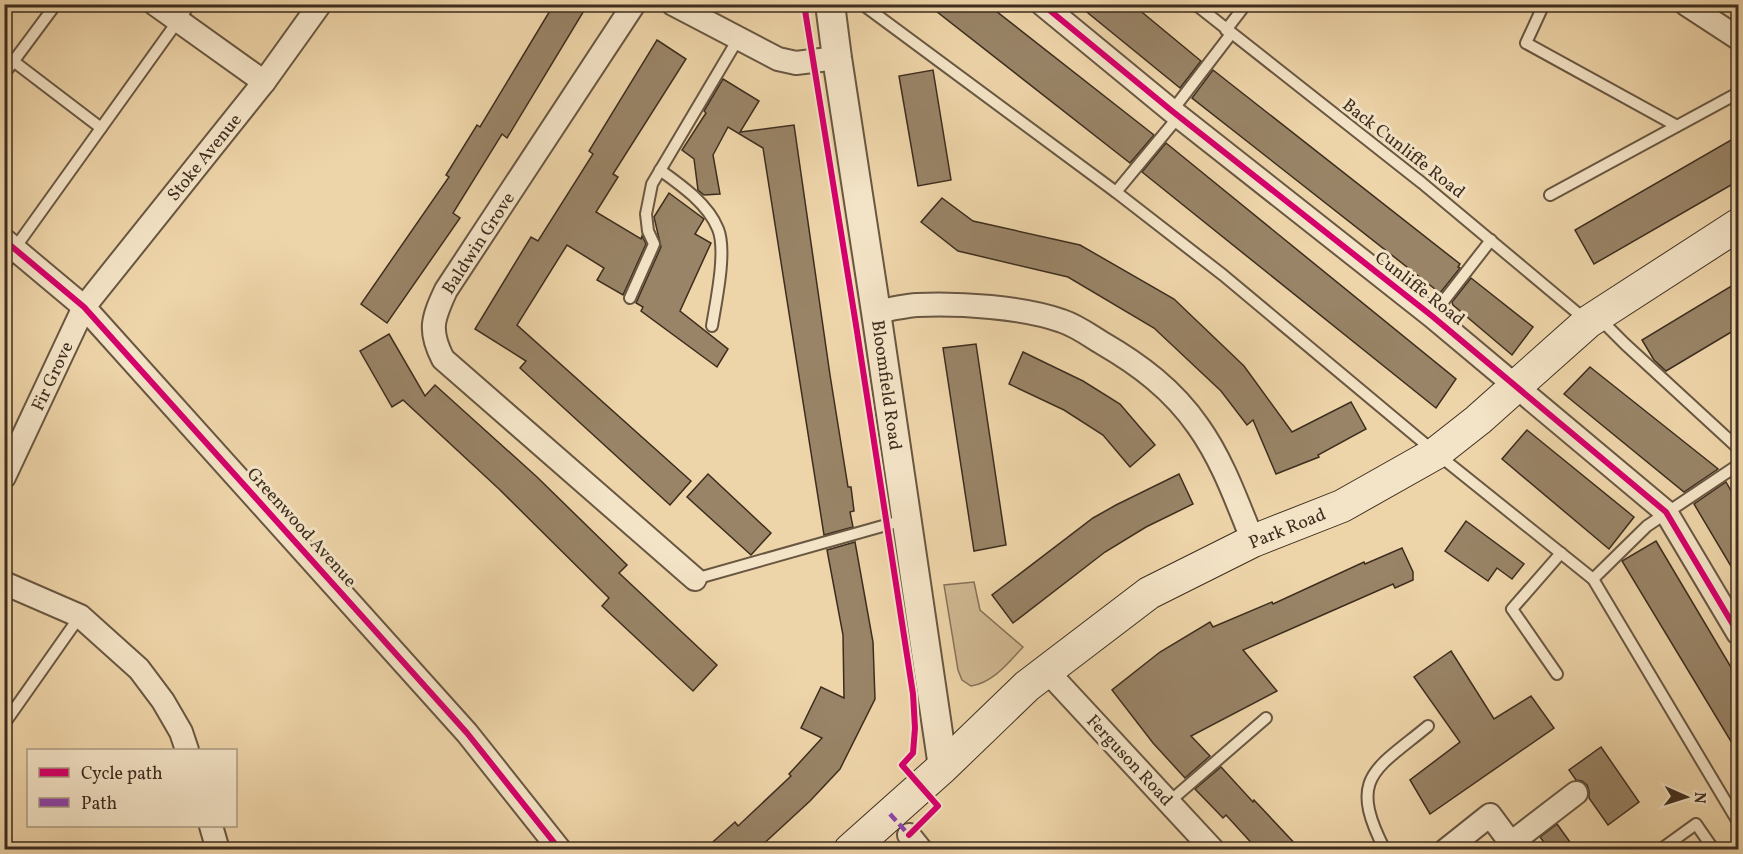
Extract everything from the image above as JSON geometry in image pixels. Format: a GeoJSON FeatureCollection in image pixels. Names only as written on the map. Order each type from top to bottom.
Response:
{"type":"FeatureCollection","features":[{"type":"Feature","properties":{"kind":"main road","name":"Park Road"},"geometry":{"type":"LineString","coordinates":[[850,849],[943,767],[1027,686],[1149,593],[1253,541],[1342,506],[1436,453],[1478,420],[1593,319],[1738,225]]}},
{"type":"Feature","properties":{"kind":"street"},"geometry":{"type":"LineString","coordinates":[[155,4],[184,13],[264,82]]}},
{"type":"Feature","properties":{"kind":"street","name":"Stoke Avenue"},"geometry":{"type":"LineString","coordinates":[[84,307],[264,82],[320,4]]}},
{"type":"Feature","properties":{"kind":"street","name":"Baldwin Grove"},"geometry":{"type":"LineString","coordinates":[[634,4],[446,290],[437,309],[432,328],[436,345],[443,359],[695,579]]}},
{"type":"Feature","properties":{"kind":"street"},"geometry":{"type":"LineString","coordinates":[[673,4],[778,59],[796,63],[837,58]]}},
{"type":"Feature","properties":{"kind":"street","name":"Bloomfield Road"},"geometry":{"type":"LineString","coordinates":[[830,4],[943,767]]}},
{"type":"Feature","properties":{"kind":"street","name":"Cunliffe Road"},"geometry":{"type":"LineString","coordinates":[[1042,4],[1176,114],[1432,316],[1666,512],[1738,633]]}},
{"type":"Feature","properties":{"kind":"street"},"geometry":{"type":"LineString","coordinates":[[1686,4],[1738,38]]}},
{"type":"Feature","properties":{"kind":"street","name":"Greenwood Avenue"},"geometry":{"type":"LineString","coordinates":[[8,252],[84,307],[466,733],[560,849]]}},
{"type":"Feature","properties":{"kind":"street"},"geometry":{"type":"LineString","coordinates":[[876,312],[916,305],[999,309],[1060,320],[1106,345],[1149,373],[1166,388],[1200,428],[1224,469],[1253,541]]}},
{"type":"Feature","properties":{"kind":"street","name":"Fir Grove"},"geometry":{"type":"LineString","coordinates":[[4,477],[84,307]]}},
{"type":"Feature","properties":{"kind":"street"},"geometry":{"type":"LineString","coordinates":[[4,583],[80,616],[139,669],[163,701],[181,732],[187,749]]}},
{"type":"Feature","properties":{"kind":"street","name":"Ferguson Road"},"geometry":{"type":"LineString","coordinates":[[1047,671],[1213,849]]}},
{"type":"Feature","properties":{"kind":"street"},"geometry":{"type":"LineString","coordinates":[[1446,849],[1490,814],[1514,846],[1576,792]]}},
{"type":"Feature","properties":{"kind":"street"},"geometry":{"type":"LineString","coordinates":[[212,827],[218,849]]}},
{"type":"Feature","properties":{"kind":"lane"},"geometry":{"type":"LineString","coordinates":[[4,74],[9,58],[56,4]]}},
{"type":"Feature","properties":{"kind":"lane"},"geometry":{"type":"LineString","coordinates":[[862,4],[1116,192],[1223,275],[1436,453],[1593,579],[1738,822]]}},
{"type":"Feature","properties":{"kind":"lane","name":"Back Cunliffe Road"},"geometry":{"type":"LineString","coordinates":[[1195,4],[1625,344],[1738,448]]}},
{"type":"Feature","properties":{"kind":"lane"},"geometry":{"type":"LineString","coordinates":[[1116,192],[1176,114],[1246,4]]}},
{"type":"Feature","properties":{"kind":"lane"},"geometry":{"type":"LineString","coordinates":[[1544,4],[1526,43],[1677,126]]}},
{"type":"Feature","properties":{"kind":"lane"},"geometry":{"type":"LineString","coordinates":[[8,252],[184,13]]}},
{"type":"Feature","properties":{"kind":"lane"},"geometry":{"type":"LineString","coordinates":[[630,298],[653,250],[654,244],[648,231],[646,214],[652,184],[738,39]]}},
{"type":"Feature","properties":{"kind":"lane"},"geometry":{"type":"LineString","coordinates":[[9,58],[101,128]]}},
{"type":"Feature","properties":{"kind":"lane"},"geometry":{"type":"LineString","coordinates":[[1550,195],[1738,93]]}},
{"type":"Feature","properties":{"kind":"lane"},"geometry":{"type":"LineString","coordinates":[[660,170],[684,187],[710,214],[718,228],[720,255],[712,326]]}},
{"type":"Feature","properties":{"kind":"lane"},"geometry":{"type":"LineString","coordinates":[[1432,316],[1491,240]]}},
{"type":"Feature","properties":{"kind":"lane"},"geometry":{"type":"LineString","coordinates":[[1593,579],[1647,526],[1738,465]]}},
{"type":"Feature","properties":{"kind":"lane"},"geometry":{"type":"LineString","coordinates":[[695,579],[907,519]]}},
{"type":"Feature","properties":{"kind":"lane"},"geometry":{"type":"LineString","coordinates":[[1557,674],[1512,609],[1561,553]]}},
{"type":"Feature","properties":{"kind":"lane"},"geometry":{"type":"LineString","coordinates":[[4,724],[80,616]]}},
{"type":"Feature","properties":{"kind":"lane"},"geometry":{"type":"LineString","coordinates":[[1169,802],[1266,718]]}},
{"type":"Feature","properties":{"kind":"lane"},"geometry":{"type":"LineString","coordinates":[[1385,849],[1368,811],[1369,786],[1382,763],[1428,726]]}},
{"type":"Feature","properties":{"kind":"lane"},"geometry":{"type":"LineString","coordinates":[[1660,849],[1696,824],[1714,849]]}},
{"type":"Feature","properties":{"kind":"shaded area"},"geometry":{"type":"Polygon","coordinates":[[[974,582],[980,610],[1023,647],[993,676],[971,686],[962,680],[958,670],[944,585],[974,582]]]}},
{"type":"Feature","properties":{"kind":"building"},"geometry":{"type":"Polygon","coordinates":[[[554,4],[588,4],[507,138],[502,134],[453,213],[460,218],[387,323],[361,304],[449,177],[446,175],[477,125],[480,127],[554,4]]]}},
{"type":"Feature","properties":{"kind":"building"},"geometry":{"type":"Polygon","coordinates":[[[927,4],[987,4],[1154,135],[1130,163],[927,4]]]}},
{"type":"Feature","properties":{"kind":"building"},"geometry":{"type":"Polygon","coordinates":[[[1077,4],[1132,4],[1201,61],[1180,88],[1077,4]]]}},
{"type":"Feature","properties":{"kind":"building"},"geometry":{"type":"Polygon","coordinates":[[[657,40],[686,59],[613,174],[618,177],[596,212],[641,239],[642,236],[646,244],[623,295],[597,280],[604,268],[567,245],[517,325],[691,481],[670,505],[520,368],[526,361],[475,329],[531,237],[538,241],[593,154],[589,151],[657,40]]]}},
{"type":"Feature","properties":{"kind":"building"},"geometry":{"type":"Polygon","coordinates":[[[933,70],[951,180],[918,186],[899,76],[933,70]]]}},
{"type":"Feature","properties":{"kind":"building"},"geometry":{"type":"Polygon","coordinates":[[[1213,70],[1460,264],[1458,267],[1460,268],[1440,293],[1192,98],[1213,70]]]}},
{"type":"Feature","properties":{"kind":"building"},"geometry":{"type":"Polygon","coordinates":[[[723,79],[759,101],[740,132],[794,125],[830,375],[854,511],[850,512],[853,527],[824,535],[763,148],[728,127],[713,155],[720,194],[704,195],[698,190],[694,159],[682,150],[706,113],[704,111],[723,79]]]}},
{"type":"Feature","properties":{"kind":"building"},"geometry":{"type":"Polygon","coordinates":[[[1738,136],[1738,181],[1594,264],[1575,230],[1738,136]]]}},
{"type":"Feature","properties":{"kind":"building"},"geometry":{"type":"Polygon","coordinates":[[[1166,143],[1456,379],[1436,408],[1142,172],[1166,143]]]}},
{"type":"Feature","properties":{"kind":"building"},"geometry":{"type":"Polygon","coordinates":[[[669,193],[704,219],[695,234],[711,243],[680,311],[728,349],[717,367],[641,311],[643,307],[636,303],[661,247],[654,217],[669,193]]]}},
{"type":"Feature","properties":{"kind":"building"},"geometry":{"type":"Polygon","coordinates":[[[942,198],[973,221],[1080,245],[1174,299],[1244,366],[1292,432],[1351,402],[1366,429],[1318,455],[1319,457],[1276,474],[1253,420],[1247,425],[1221,391],[1154,328],[1068,277],[958,251],[921,222],[942,198]]]}},
{"type":"Feature","properties":{"kind":"building"},"geometry":{"type":"Polygon","coordinates":[[[1471,278],[1533,327],[1512,355],[1453,305],[1452,302],[1471,278]]]}},
{"type":"Feature","properties":{"kind":"building"},"geometry":{"type":"Polygon","coordinates":[[[1738,282],[1738,328],[1666,371],[1654,360],[1642,340],[1738,282]]]}},
{"type":"Feature","properties":{"kind":"building"},"geometry":{"type":"Polygon","coordinates":[[[389,334],[425,396],[435,385],[537,477],[627,565],[619,573],[717,665],[693,691],[602,606],[609,598],[499,489],[403,400],[392,407],[360,351],[389,334]]]}},
{"type":"Feature","properties":{"kind":"building"},"geometry":{"type":"Polygon","coordinates":[[[976,344],[1006,545],[974,551],[943,348],[976,344]]]}},
{"type":"Feature","properties":{"kind":"building"},"geometry":{"type":"Polygon","coordinates":[[[1023,352],[1083,381],[1120,404],[1155,445],[1130,467],[1103,435],[1064,410],[1009,384],[1023,352]]]}},
{"type":"Feature","properties":{"kind":"building"},"geometry":{"type":"Polygon","coordinates":[[[1590,367],[1718,469],[1684,492],[1564,394],[1590,367]]]}},
{"type":"Feature","properties":{"kind":"building"},"geometry":{"type":"Polygon","coordinates":[[[1527,430],[1634,517],[1609,549],[1502,459],[1527,430]]]}},
{"type":"Feature","properties":{"kind":"building"},"geometry":{"type":"Polygon","coordinates":[[[708,474],[771,533],[751,555],[687,497],[708,474]]]}},
{"type":"Feature","properties":{"kind":"building"},"geometry":{"type":"Polygon","coordinates":[[[1179,474],[1193,504],[1146,527],[1105,552],[1013,623],[992,595],[1093,518],[1179,474]]]}},
{"type":"Feature","properties":{"kind":"building"},"geometry":{"type":"Polygon","coordinates":[[[1726,482],[1738,503],[1738,578],[1694,504],[1726,482]]]}},
{"type":"Feature","properties":{"kind":"building"},"geometry":{"type":"Polygon","coordinates":[[[1466,521],[1524,564],[1512,579],[1497,568],[1488,581],[1445,551],[1466,521]]]}},
{"type":"Feature","properties":{"kind":"building"},"geometry":{"type":"Polygon","coordinates":[[[1656,541],[1738,679],[1738,753],[1622,561],[1656,541]]]}},
{"type":"Feature","properties":{"kind":"building"},"geometry":{"type":"Polygon","coordinates":[[[855,542],[873,642],[875,699],[840,769],[810,801],[758,849],[705,849],[735,822],[738,826],[791,776],[789,774],[822,738],[801,728],[821,687],[844,698],[843,635],[827,550],[855,542]]]}},
{"type":"Feature","properties":{"kind":"building"},"geometry":{"type":"Polygon","coordinates":[[[1402,548],[1413,572],[1413,580],[1395,588],[1393,584],[1243,650],[1277,691],[1191,736],[1210,756],[1185,778],[1153,743],[1112,690],[1160,652],[1210,622],[1213,627],[1272,602],[1273,604],[1364,562],[1365,564],[1402,548]]]}},
{"type":"Feature","properties":{"kind":"building"},"geometry":{"type":"Polygon","coordinates":[[[1451,651],[1494,719],[1531,696],[1554,728],[1430,814],[1410,780],[1460,742],[1414,677],[1451,651]]]}},
{"type":"Feature","properties":{"kind":"building"},"geometry":{"type":"Polygon","coordinates":[[[1601,747],[1639,802],[1608,825],[1589,798],[1587,785],[1576,780],[1569,770],[1601,747]]]}},
{"type":"Feature","properties":{"kind":"building"},"geometry":{"type":"Polygon","coordinates":[[[1221,767],[1300,849],[1257,849],[1226,815],[1223,818],[1195,789],[1221,767]]]}},
{"type":"Feature","properties":{"kind":"building"},"geometry":{"type":"Polygon","coordinates":[[[1557,824],[1575,849],[1549,849],[1540,837],[1557,824]]]}},
{"type":"Feature","properties":{"kind":"marked path"},"geometry":{"type":"LineString","coordinates":[[890,814],[909,835]]}},
{"type":"Feature","properties":{"kind":"cycle path"},"geometry":{"type":"LineString","coordinates":[[804,4],[913,694],[915,728],[913,753],[902,765],[938,806],[909,835]]}},
{"type":"Feature","properties":{"kind":"cycle path"},"geometry":{"type":"LineString","coordinates":[[1042,4],[1172,111],[1432,316],[1666,512],[1738,633]]}},
{"type":"Feature","properties":{"kind":"cycle path"},"geometry":{"type":"LineString","coordinates":[[4,240],[84,307],[467,733],[560,850]]}}]}
